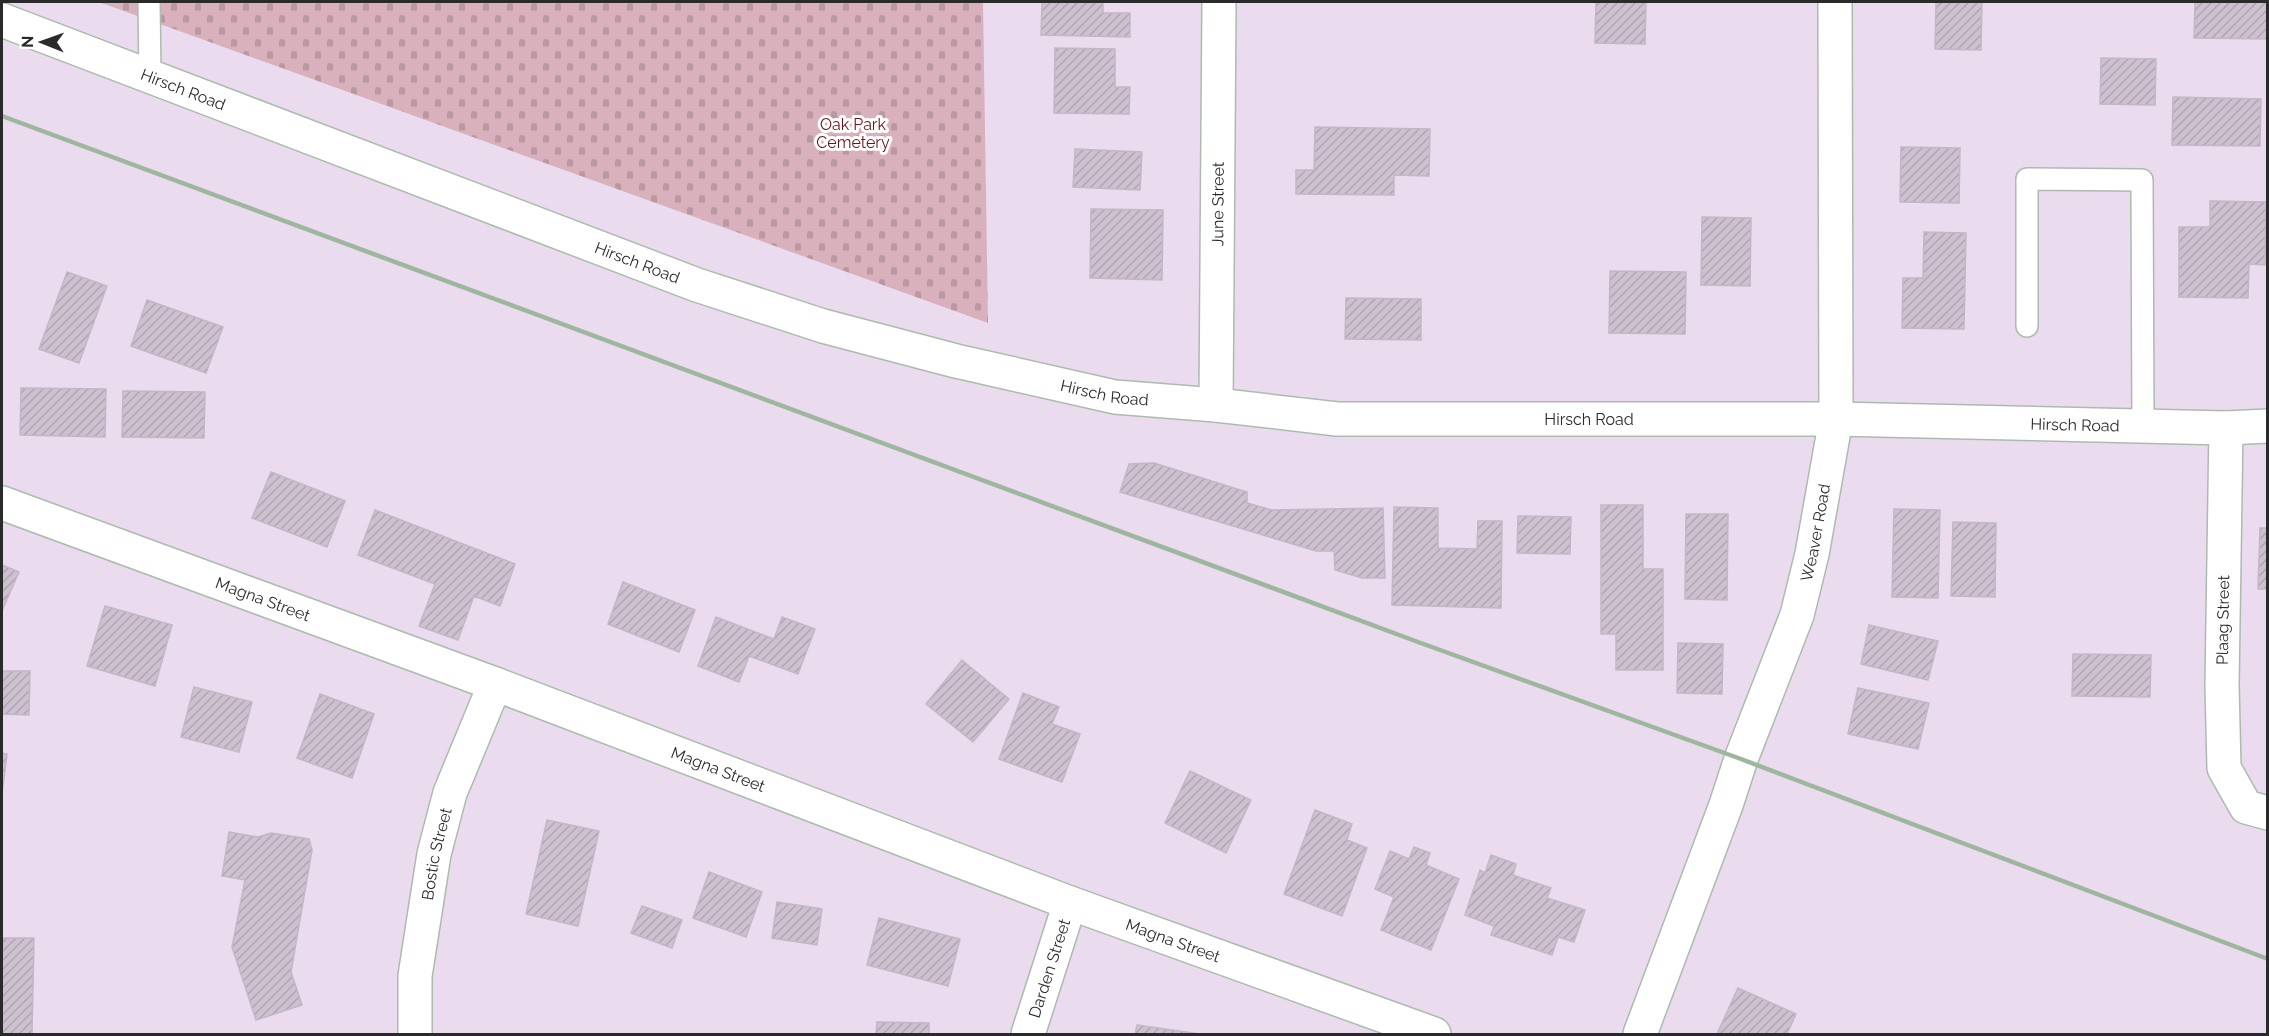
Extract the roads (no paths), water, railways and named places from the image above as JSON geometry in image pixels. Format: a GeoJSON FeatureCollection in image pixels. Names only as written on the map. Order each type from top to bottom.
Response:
{"type":"FeatureCollection","features":[{"type":"Feature","properties":{"kind":"street","name":"June Street"},"geometry":{"type":"LineString","coordinates":[[1216,405],[1219,2]]}},
{"type":"Feature","properties":{"kind":"street","name":"Weaver Road"},"geometry":{"type":"LineString","coordinates":[[1640,1035],[1741,759],[1797,615],[1812,554],[1836,419],[1835,2]]}},
{"type":"Feature","properties":{"kind":"street","name":"Hirsch Road"},"geometry":{"type":"LineString","coordinates":[[2,20],[697,285],[823,326],[956,361],[1115,398],[1216,405],[1337,419],[1836,419],[2226,428],[2268,426]]}},
{"type":"Feature","properties":{"kind":"street","name":"Plaag Street"},"geometry":{"type":"LineString","coordinates":[[2226,428],[2222,685],[2224,768],[2257,810]]}},
{"type":"Feature","properties":{"kind":"street","name":"Magna Street"},"geometry":{"type":"LineString","coordinates":[[2,503],[495,684],[1070,903],[1434,1035]]}},
{"type":"Feature","properties":{"kind":"street","name":"Bostic Street"},"geometry":{"type":"LineString","coordinates":[[415,1035],[415,976],[434,854],[450,793],[495,684]]}},
{"type":"Feature","properties":{"kind":"street","name":"Darden Street"},"geometry":{"type":"LineString","coordinates":[[1028,1035],[1070,903]]}},
{"type":"Feature","properties":{"kind":"lane"},"geometry":{"type":"LineString","coordinates":[[149,2],[150,76]]}},
{"type":"Feature","properties":{"kind":"lane"},"geometry":{"type":"LineString","coordinates":[[2027,326],[2027,179],[2142,180],[2143,426]]}},
{"type":"Feature","properties":{"kind":"railway"},"geometry":{"type":"LineString","coordinates":[[2,116],[1418,642],[1741,759],[2268,959]]}},
{"type":"Feature","properties":{"kind":"park label","name":"Oak Park Cemetery"},"geometry":{"type":"Point","coordinates":[853,133]}}]}
